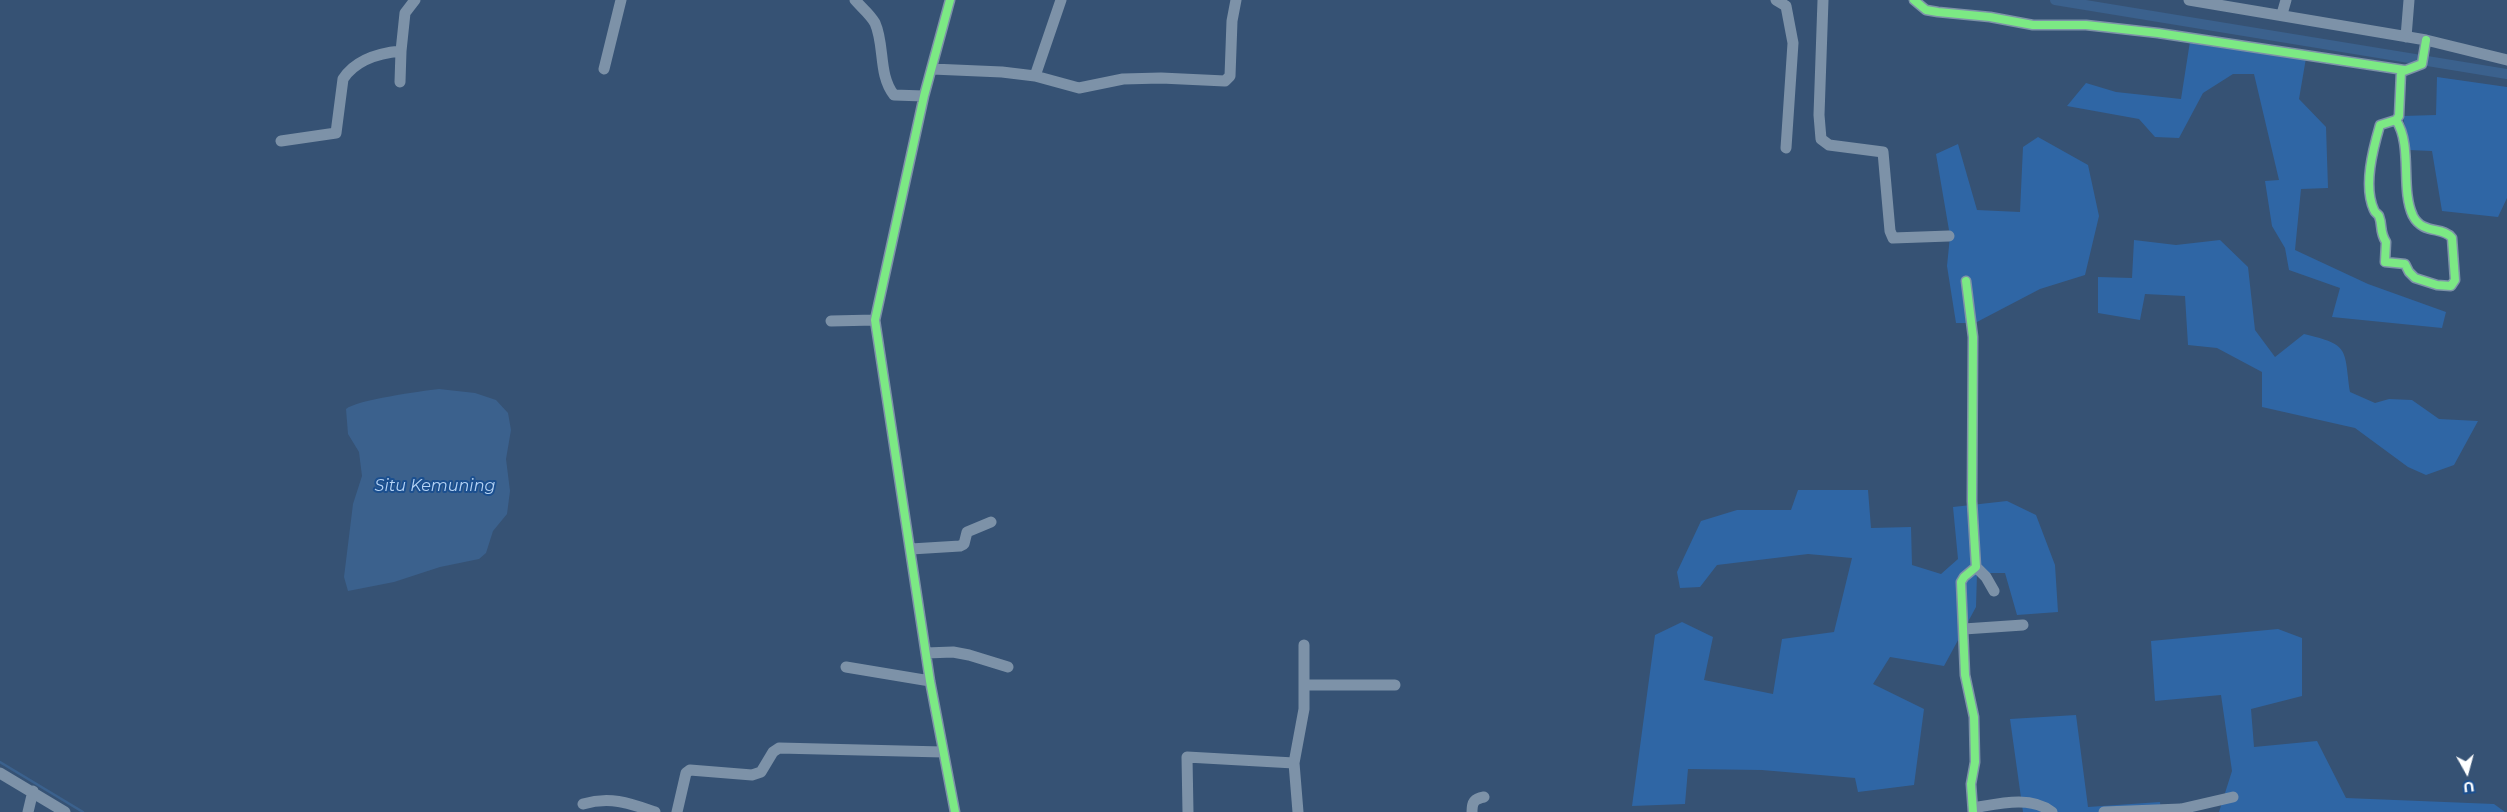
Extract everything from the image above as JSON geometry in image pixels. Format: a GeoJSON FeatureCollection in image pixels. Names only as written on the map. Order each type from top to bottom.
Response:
{"type":"FeatureCollection","features":[{"type":"Feature","properties":{"kind":"street"},"geometry":{"type":"LineString","coordinates":[[400,82],[401,51],[406,13],[415,0]]}},
{"type":"Feature","properties":{"kind":"street"},"geometry":{"type":"LineString","coordinates":[[604,69],[621,0]]}},
{"type":"Feature","properties":{"kind":"street"},"geometry":{"type":"LineString","coordinates":[[855,0],[868,12],[876,25],[886,76],[891,91],[894,95],[924,96]]}},
{"type":"Feature","properties":{"kind":"street"},"geometry":{"type":"LineString","coordinates":[[950,0],[924,96],[875,320],[930,681],[955,812]]}},
{"type":"Feature","properties":{"kind":"street"},"geometry":{"type":"LineString","coordinates":[[1035,76],[1061,0]]}},
{"type":"Feature","properties":{"kind":"street"},"geometry":{"type":"LineString","coordinates":[[932,69],[1002,72],[1035,76],[1079,88],[1123,79],[1161,78],[1225,81],[1230,76],[1232,21],[1236,0]]}},
{"type":"Feature","properties":{"kind":"street"},"geometry":{"type":"LineString","coordinates":[[1776,0],[1786,6],[1793,44],[1786,148]]}},
{"type":"Feature","properties":{"kind":"street"},"geometry":{"type":"LineString","coordinates":[[1823,0],[1819,115],[1821,139],[1829,145],[1883,152],[1890,231],[1893,238],[1949,236]]}},
{"type":"Feature","properties":{"kind":"street"},"geometry":{"type":"LineString","coordinates":[[1914,0],[1926,10],[1938,12],[1990,17],[2033,25],[2086,26],[2158,33],[2404,70],[2422,64],[2426,42]]}},
{"type":"Feature","properties":{"kind":"street"},"geometry":{"type":"LineString","coordinates":[[2189,0],[2282,14],[2406,37],[2507,60]]}},
{"type":"Feature","properties":{"kind":"street"},"geometry":{"type":"LineString","coordinates":[[2282,14],[2286,0]]}},
{"type":"Feature","properties":{"kind":"street"},"geometry":{"type":"LineString","coordinates":[[2406,37],[2409,0]]}},
{"type":"Feature","properties":{"kind":"street"},"geometry":{"type":"LineString","coordinates":[[281,141],[334,135],[337,132],[342,84],[348,72],[369,57],[401,51]]}},
{"type":"Feature","properties":{"kind":"street"},"geometry":{"type":"LineString","coordinates":[[2396,120],[2402,134],[2412,215],[2422,226],[2448,234],[2452,238],[2455,280],[2451,286],[2419,280],[2412,275],[2405,264],[2385,262],[2386,242],[2381,235],[2379,217],[2374,211],[2370,170],[2373,145],[2380,125],[2396,120],[2399,116],[2400,86],[2404,70]]}},
{"type":"Feature","properties":{"kind":"street"},"geometry":{"type":"LineString","coordinates":[[1966,281],[1973,337],[1972,501],[1976,567],[1986,577],[1994,591]]}},
{"type":"Feature","properties":{"kind":"street"},"geometry":{"type":"LineString","coordinates":[[831,321],[875,320]]}},
{"type":"Feature","properties":{"kind":"street"},"geometry":{"type":"LineString","coordinates":[[911,550],[960,546],[964,544],[967,532],[991,522]]}},
{"type":"Feature","properties":{"kind":"street"},"geometry":{"type":"LineString","coordinates":[[1976,567],[1964,577],[1962,582],[1965,675],[1974,717],[1975,762],[1971,784],[1973,810],[2005,803],[2030,803],[2044,806],[2052,812]]}},
{"type":"Feature","properties":{"kind":"street"},"geometry":{"type":"LineString","coordinates":[[1964,629],[2023,625]]}},
{"type":"Feature","properties":{"kind":"street"},"geometry":{"type":"LineString","coordinates":[[1298,812],[1294,762],[1304,710],[1304,645]]}},
{"type":"Feature","properties":{"kind":"street"},"geometry":{"type":"LineString","coordinates":[[926,653],[953,652],[1008,667]]}},
{"type":"Feature","properties":{"kind":"street"},"geometry":{"type":"LineString","coordinates":[[846,667],[930,681]]}},
{"type":"Feature","properties":{"kind":"street"},"geometry":{"type":"LineString","coordinates":[[1304,685],[1395,685]]}},
{"type":"Feature","properties":{"kind":"street"},"geometry":{"type":"LineString","coordinates":[[677,812],[686,773],[690,770],[757,774],[761,772],[773,752],[779,748],[943,752]]}},
{"type":"Feature","properties":{"kind":"street"},"geometry":{"type":"LineString","coordinates":[[1188,812],[1187,757],[1294,762]]}},
{"type":"Feature","properties":{"kind":"street"},"geometry":{"type":"LineString","coordinates":[[0,773],[33,791],[65,812]]}},
{"type":"Feature","properties":{"kind":"street"},"geometry":{"type":"LineString","coordinates":[[28,812],[33,791]]}},
{"type":"Feature","properties":{"kind":"street"},"geometry":{"type":"LineString","coordinates":[[1472,812],[1472,803],[1475,799],[1484,797]]}},
{"type":"Feature","properties":{"kind":"street"},"geometry":{"type":"LineString","coordinates":[[2104,812],[2181,809],[2233,797]]}},
{"type":"Feature","properties":{"kind":"street"},"geometry":{"type":"LineString","coordinates":[[583,804],[609,799],[622,800],[654,812]]}},
{"type":"Feature","properties":{"kind":"shaded area"},"geometry":{"type":"Polygon","coordinates":[[[2191,35],[2306,58],[2299,99],[2326,127],[2328,188],[2301,189],[2295,250],[2368,284],[2446,312],[2442,328],[2332,317],[2340,288],[2289,270],[2285,248],[2272,226],[2265,181],[2279,180],[2254,74],[2233,74],[2203,93],[2179,138],[2155,137],[2139,119],[2067,106],[2086,83],[2116,92],[2181,99],[2191,35]]]}},
{"type":"Feature","properties":{"kind":"shaded area"},"geometry":{"type":"Polygon","coordinates":[[[2437,77],[2507,87],[2507,198],[2498,217],[2442,211],[2432,151],[2409,150],[2403,116],[2436,115],[2437,77]]]}},
{"type":"Feature","properties":{"kind":"shaded area"},"geometry":{"type":"Polygon","coordinates":[[[2038,137],[2088,165],[2099,216],[2085,275],[2040,289],[1975,323],[1956,323],[1947,266],[1950,236],[1936,154],[1958,144],[1977,210],[2020,212],[2023,147],[2038,137]]]}},
{"type":"Feature","properties":{"kind":"shaded area"},"geometry":{"type":"Polygon","coordinates":[[[2134,240],[2176,245],[2220,240],[2248,267],[2255,330],[2275,357],[2304,334],[2319,338],[2330,342],[2342,351],[2347,366],[2350,392],[2375,403],[2389,399],[2412,400],[2439,419],[2478,421],[2454,465],[2426,475],[2408,467],[2355,428],[2262,407],[2262,372],[2217,348],[2188,345],[2185,296],[2145,294],[2140,320],[2098,313],[2098,277],[2132,278],[2134,240]]]}},
{"type":"Feature","properties":{"kind":"shaded area"},"geometry":{"type":"Polygon","coordinates":[[[1798,490],[1868,490],[1871,528],[1911,527],[1912,565],[1941,574],[1958,559],[1953,507],[2007,501],[2036,515],[2055,565],[2058,612],[2017,615],[2005,573],[1977,573],[1976,607],[1944,666],[1890,657],[1873,684],[1924,709],[1914,785],[1858,792],[1855,778],[1762,770],[1688,769],[1685,804],[1632,806],[1655,635],[1682,622],[1713,637],[1704,680],[1773,694],[1782,639],[1834,632],[1852,558],[1808,554],[1717,565],[1700,587],[1680,588],[1677,572],[1701,521],[1737,510],[1791,510],[1798,490]]]}},
{"type":"Feature","properties":{"kind":"shaded area"},"geometry":{"type":"Polygon","coordinates":[[[2278,629],[2302,638],[2302,696],[2251,709],[2254,747],[2317,741],[2346,798],[2494,804],[2505,812],[2219,812],[2232,771],[2221,695],[2155,701],[2151,641],[2278,629]]]}},
{"type":"Feature","properties":{"kind":"shaded area"},"geometry":{"type":"Polygon","coordinates":[[[2076,715],[2088,807],[2160,802],[2161,812],[2023,812],[2010,719],[2076,715]]]}},
{"type":"Feature","properties":{"kind":"water","name":"Situ Kemuning"},"geometry":{"type":"Polygon","coordinates":[[[439,389],[475,393],[496,400],[508,413],[511,430],[506,459],[510,491],[507,514],[493,531],[486,553],[479,559],[440,567],[394,582],[348,591],[344,577],[353,504],[362,476],[359,452],[348,434],[346,409],[375,399],[439,389]]]}},
{"type":"Feature","properties":{"kind":"waterway"},"geometry":{"type":"LineString","coordinates":[[2055,0],[2507,74]]}},
{"type":"Feature","properties":{"kind":"waterway"},"geometry":{"type":"LineString","coordinates":[[0,762],[83,812]]}},
{"type":"Feature","properties":{"kind":"cycle path"},"geometry":{"type":"LineString","coordinates":[[950,0],[924,96],[875,320],[930,681],[955,812]]}},
{"type":"Feature","properties":{"kind":"cycle path"},"geometry":{"type":"LineString","coordinates":[[1914,0],[1926,10],[1938,12],[1990,17],[2033,25],[2086,25],[2158,33],[2404,70]]}},
{"type":"Feature","properties":{"kind":"cycle path"},"geometry":{"type":"LineString","coordinates":[[2396,120],[2404,142],[2407,193],[2413,216],[2422,226],[2444,232],[2452,238],[2455,280],[2451,286],[2437,285],[2415,278],[2405,264],[2385,262],[2386,242],[2379,216],[2374,211],[2369,190],[2370,168],[2380,125],[2396,120],[2399,116],[2401,72],[2422,64],[2426,40]]}},
{"type":"Feature","properties":{"kind":"cycle path"},"geometry":{"type":"LineString","coordinates":[[1966,281],[1973,337],[1972,501],[1976,567],[1961,582],[1965,675],[1974,717],[1975,762],[1971,784],[1973,812]]}}]}
